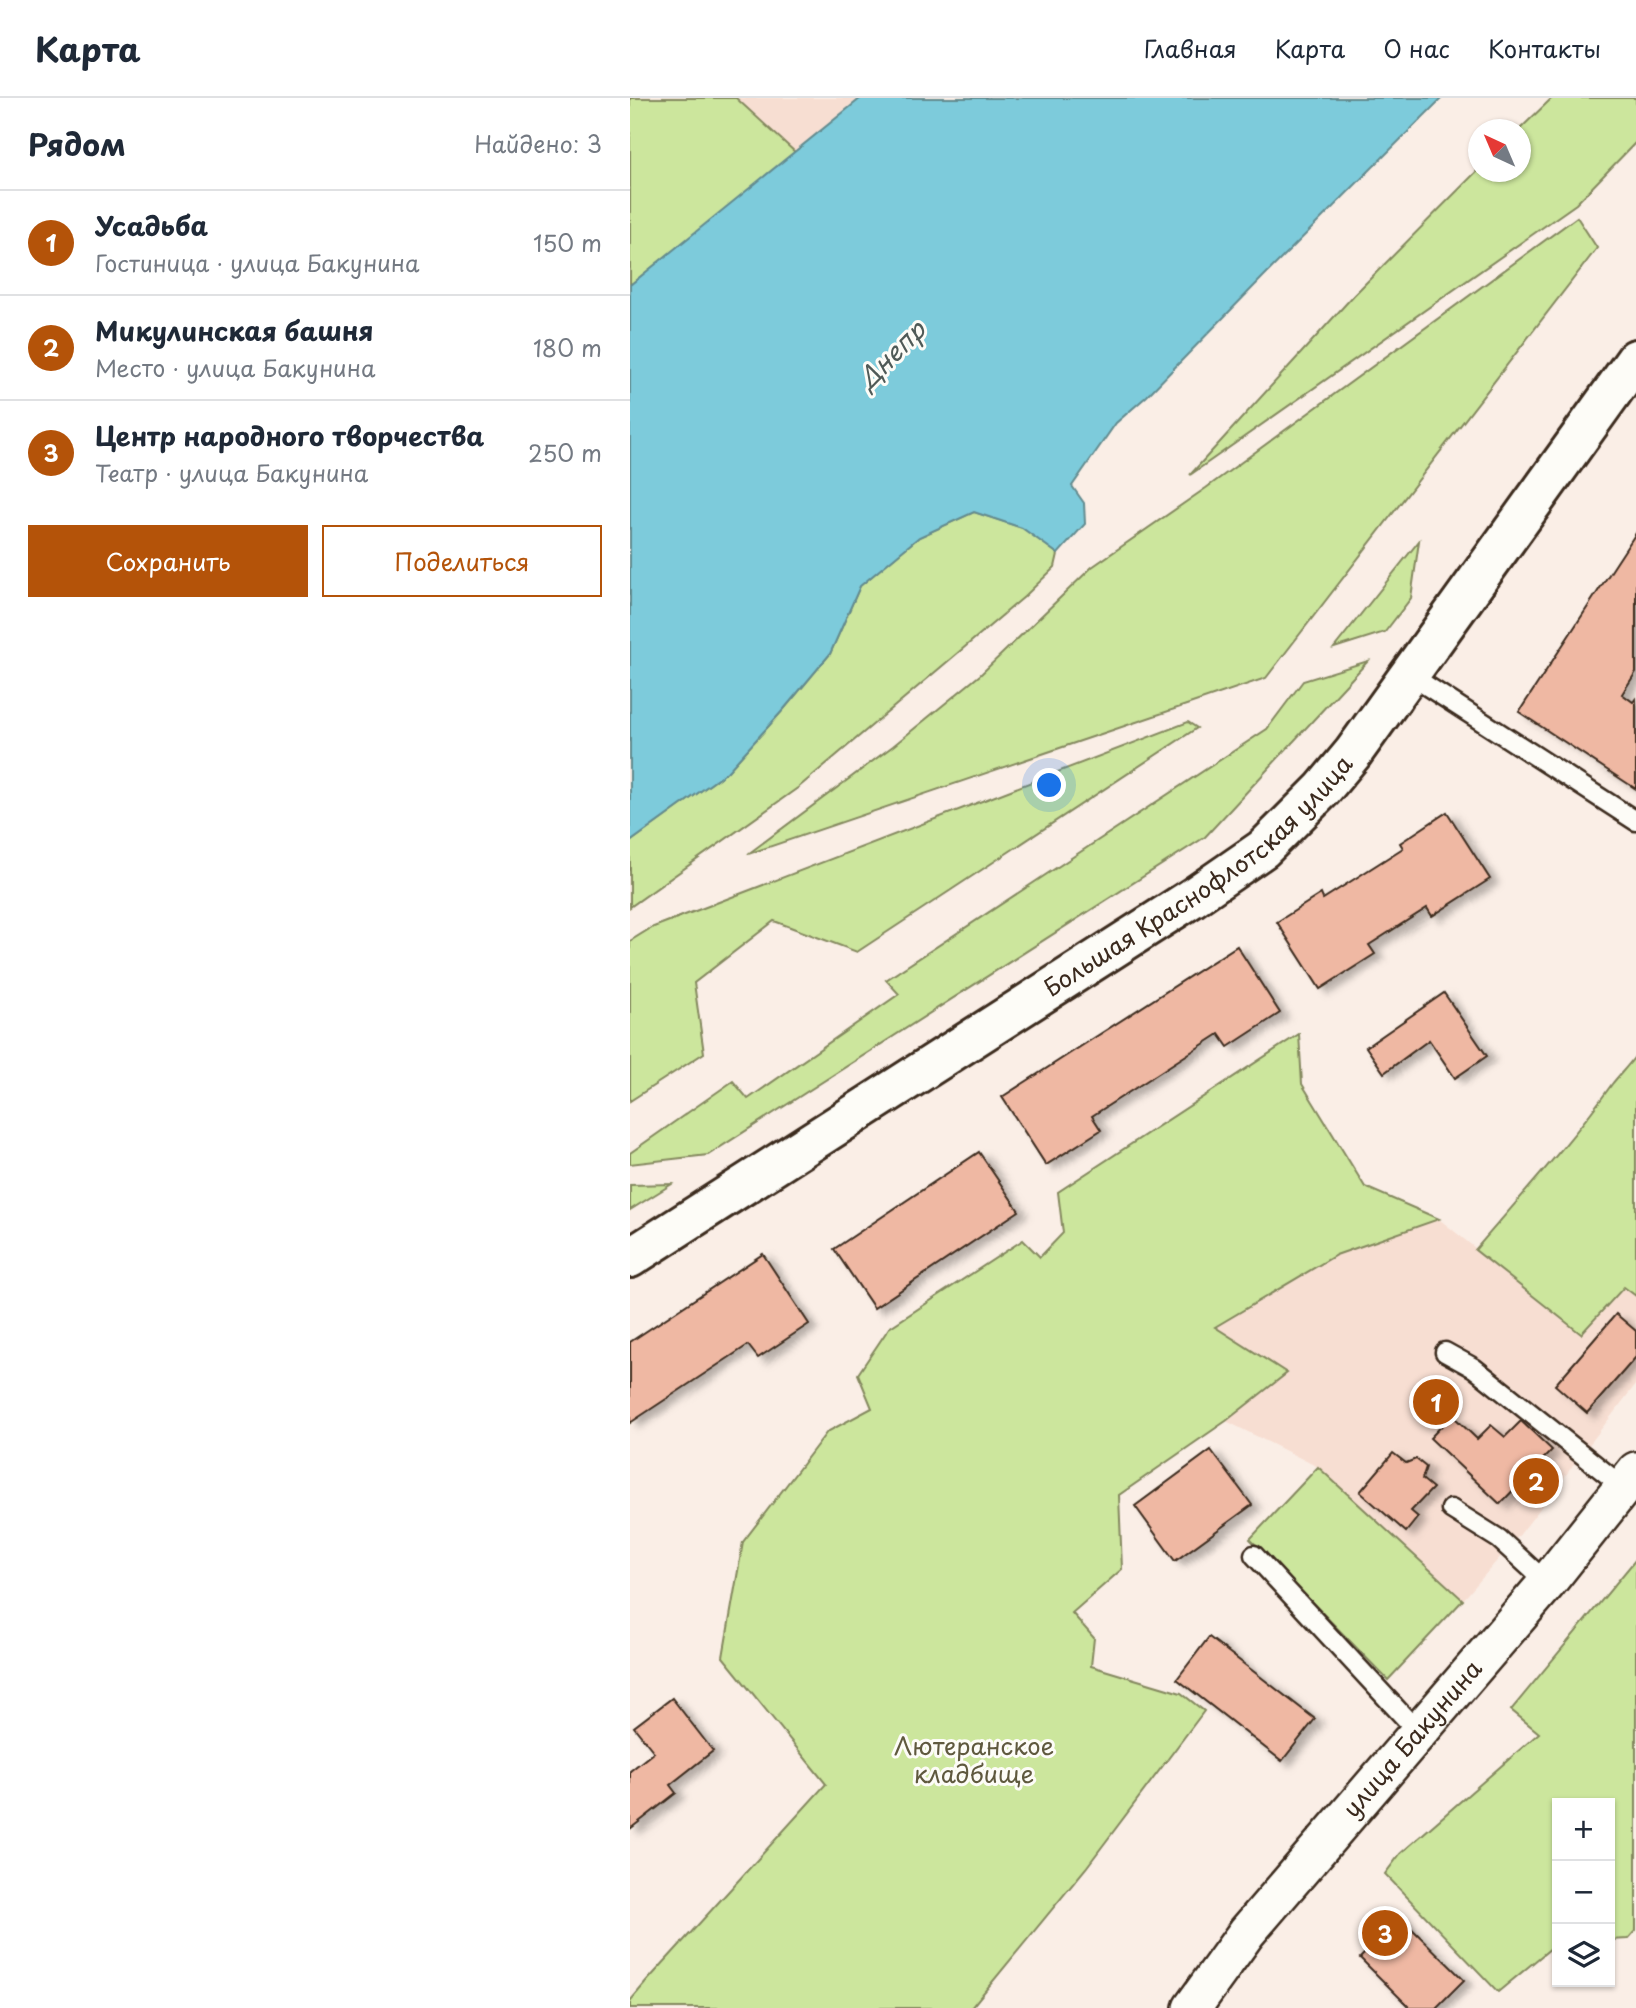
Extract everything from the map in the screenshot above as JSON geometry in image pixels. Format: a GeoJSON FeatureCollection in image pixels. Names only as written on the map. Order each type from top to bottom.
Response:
{"type":"FeatureCollection","features":[{"type":"Feature","properties":{"kind":"main road","name":"Большая Краснофлотская улица"},"geometry":{"type":"LineString","coordinates":[[630,1258],[1192,898],[1263,849],[1323,789],[1345,762],[1636,359]]}},
{"type":"Feature","properties":{"kind":"street","name":"улица Бакунина"},"geometry":{"type":"LineString","coordinates":[[1192,2008],[1247,1931],[1547,1583],[1630,1479]]}},
{"type":"Feature","properties":{"kind":"lane"},"geometry":{"type":"LineString","coordinates":[[1410,675],[1636,821]]}},
{"type":"Feature","properties":{"kind":"lane"},"geometry":{"type":"LineString","coordinates":[[1445,1352],[1474,1368],[1630,1479]]}},
{"type":"Feature","properties":{"kind":"lane"},"geometry":{"type":"LineString","coordinates":[[1451,1509],[1499,1539],[1547,1583]]}},
{"type":"Feature","properties":{"kind":"lane"},"geometry":{"type":"LineString","coordinates":[[1254,1555],[1419,1733]]}},
{"type":"Feature","properties":{"kind":"shaded area"},"geometry":{"type":"Polygon","coordinates":[[[736,98],[861,98],[796,153],[736,98]]]}},
{"type":"Feature","properties":{"kind":"shaded area"},"geometry":{"type":"Polygon","coordinates":[[[1439,1219],[1581,1333],[1624,1287],[1636,1296],[1636,1384],[1521,1533],[1463,1600],[1318,1467],[1226,1421],[1287,1373],[1214,1327],[1336,1255],[1439,1219]]]}},
{"type":"Feature","properties":{"kind":"green space"},"geometry":{"type":"Polygon","coordinates":[[[630,98],[736,98],[796,153],[630,285],[630,98]]]}},
{"type":"Feature","properties":{"kind":"green space"},"geometry":{"type":"Polygon","coordinates":[[[1552,98],[1636,98],[1636,142],[1576,204],[1190,475],[1354,295],[1468,180],[1531,182],[1530,119],[1552,98]]]}},
{"type":"Feature","properties":{"kind":"green space"},"geometry":{"type":"Polygon","coordinates":[[[1577,217],[1597,248],[1266,678],[748,854],[893,746],[980,675],[1092,567],[1206,488],[1577,217]]]}},
{"type":"Feature","properties":{"kind":"green space"},"geometry":{"type":"Polygon","coordinates":[[[974,512],[1023,528],[1058,554],[1055,567],[1024,597],[799,787],[630,907],[630,842],[727,772],[784,709],[830,654],[860,586],[919,537],[974,512]]]}},
{"type":"Feature","properties":{"kind":"green space"},"geometry":{"type":"Polygon","coordinates":[[[1419,541],[1411,598],[1385,632],[1334,648],[1419,541]]]}},
{"type":"Feature","properties":{"kind":"green space"},"geometry":{"type":"Polygon","coordinates":[[[1368,661],[1205,837],[708,1155],[630,1164],[630,1153],[733,1081],[748,1099],[899,994],[886,980],[1267,729],[1303,681],[1368,661]]]}},
{"type":"Feature","properties":{"kind":"green space"},"geometry":{"type":"Polygon","coordinates":[[[1188,722],[1197,728],[857,952],[774,921],[694,983],[704,1053],[630,1101],[630,941],[651,928],[1188,722]]]}},
{"type":"Feature","properties":{"kind":"green space","name":"Лютеранское кладбище"},"geometry":{"type":"Polygon","coordinates":[[[1299,1034],[1302,1084],[1365,1187],[1439,1219],[1336,1255],[1215,1327],[1287,1373],[1226,1421],[1119,1495],[1122,1569],[1072,1613],[1094,1638],[1091,1666],[1181,1693],[1204,1711],[1086,1868],[971,2008],[630,2008],[630,2001],[647,1981],[826,1784],[723,1657],[743,1542],[827,1432],[872,1408],[858,1374],[889,1328],[1023,1240],[1040,1257],[1063,1233],[1058,1192],[1299,1034]]]}},
{"type":"Feature","properties":{"kind":"green space"},"geometry":{"type":"Polygon","coordinates":[[[1636,1055],[1636,1296],[1624,1287],[1581,1334],[1475,1250],[1563,1148],[1636,1055]]]}},
{"type":"Feature","properties":{"kind":"green space"},"geometry":{"type":"Polygon","coordinates":[[[672,1184],[630,1210],[630,1185],[672,1184]]]}},
{"type":"Feature","properties":{"kind":"green space"},"geometry":{"type":"Polygon","coordinates":[[[1318,1467],[1463,1600],[1388,1680],[1250,1539],[1318,1467]]]}},
{"type":"Feature","properties":{"kind":"green space"},"geometry":{"type":"Polygon","coordinates":[[[1636,1559],[1636,1930],[1628,1939],[1615,1940],[1615,1798],[1552,1798],[1552,1947],[1498,1992],[1385,1874],[1400,1854],[1539,1733],[1511,1710],[1636,1559]]]}},
{"type":"Feature","properties":{"kind":"water","name":"Днепр"},"geometry":{"type":"Polygon","coordinates":[[[861,98],[1442,98],[1147,396],[1116,423],[1072,486],[1084,503],[1085,524],[1058,554],[1022,528],[974,512],[919,537],[860,586],[830,654],[727,772],[630,842],[630,285],[861,98]]]}},
{"type":"Feature","properties":{"kind":"building"},"geometry":{"type":"Polygon","coordinates":[[[1636,533],[1636,672],[1622,694],[1633,702],[1636,698],[1636,789],[1519,712],[1636,533]]]}},
{"type":"Feature","properties":{"kind":"building"},"geometry":{"type":"Polygon","coordinates":[[[1447,812],[1490,879],[1432,916],[1427,908],[1369,945],[1375,954],[1320,989],[1277,922],[1321,894],[1323,899],[1403,848],[1400,843],[1447,812]]]}},
{"type":"Feature","properties":{"kind":"building"},"geometry":{"type":"Polygon","coordinates":[[[1237,946],[1280,1013],[1228,1047],[1219,1034],[1092,1116],[1101,1130],[1046,1165],[1002,1097],[1237,946]]]}},
{"type":"Feature","properties":{"kind":"building"},"geometry":{"type":"Polygon","coordinates":[[[1444,993],[1487,1056],[1455,1078],[1429,1040],[1384,1073],[1366,1047],[1444,993]]]}},
{"type":"Feature","properties":{"kind":"building"},"geometry":{"type":"Polygon","coordinates":[[[979,1152],[1019,1211],[874,1308],[834,1249],[979,1152]]]}},
{"type":"Feature","properties":{"kind":"building"},"geometry":{"type":"Polygon","coordinates":[[[763,1254],[809,1324],[758,1358],[748,1345],[630,1423],[630,1342],[763,1254]]]}},
{"type":"Feature","properties":{"kind":"building"},"geometry":{"type":"Polygon","coordinates":[[[1616,1314],[1636,1331],[1636,1357],[1587,1413],[1555,1385],[1616,1314]]]}},
{"type":"Feature","properties":{"kind":"building"},"geometry":{"type":"Polygon","coordinates":[[[1452,1415],[1477,1439],[1491,1425],[1505,1437],[1521,1421],[1552,1450],[1500,1504],[1430,1438],[1452,1415]]]}},
{"type":"Feature","properties":{"kind":"building"},"geometry":{"type":"Polygon","coordinates":[[[1211,1450],[1252,1505],[1175,1561],[1135,1506],[1211,1450]]]}},
{"type":"Feature","properties":{"kind":"building"},"geometry":{"type":"Polygon","coordinates":[[[1393,1453],[1406,1463],[1416,1459],[1426,1467],[1422,1479],[1433,1488],[1411,1511],[1418,1517],[1406,1532],[1360,1492],[1393,1453]]]}},
{"type":"Feature","properties":{"kind":"building"},"geometry":{"type":"Polygon","coordinates":[[[1209,1637],[1315,1719],[1282,1761],[1177,1679],[1209,1637]]]}},
{"type":"Feature","properties":{"kind":"building"},"geometry":{"type":"Polygon","coordinates":[[[672,1698],[713,1751],[670,1785],[676,1793],[630,1829],[630,1771],[654,1752],[634,1727],[672,1698]]]}},
{"type":"Feature","properties":{"kind":"building"},"geometry":{"type":"Polygon","coordinates":[[[1400,1917],[1464,1980],[1436,2008],[1410,2008],[1360,1958],[1400,1917]]]}},
{"type":"Feature","properties":{"kind":"place","name":"Усадьба"},"geometry":{"type":"Point","coordinates":[1436,1402]}},
{"type":"Feature","properties":{"kind":"place","name":"Микулинская башня"},"geometry":{"type":"Point","coordinates":[1536,1481]}},
{"type":"Feature","properties":{"kind":"place","name":"Центр народного творчества"},"geometry":{"type":"Point","coordinates":[1385,1933]}}]}
